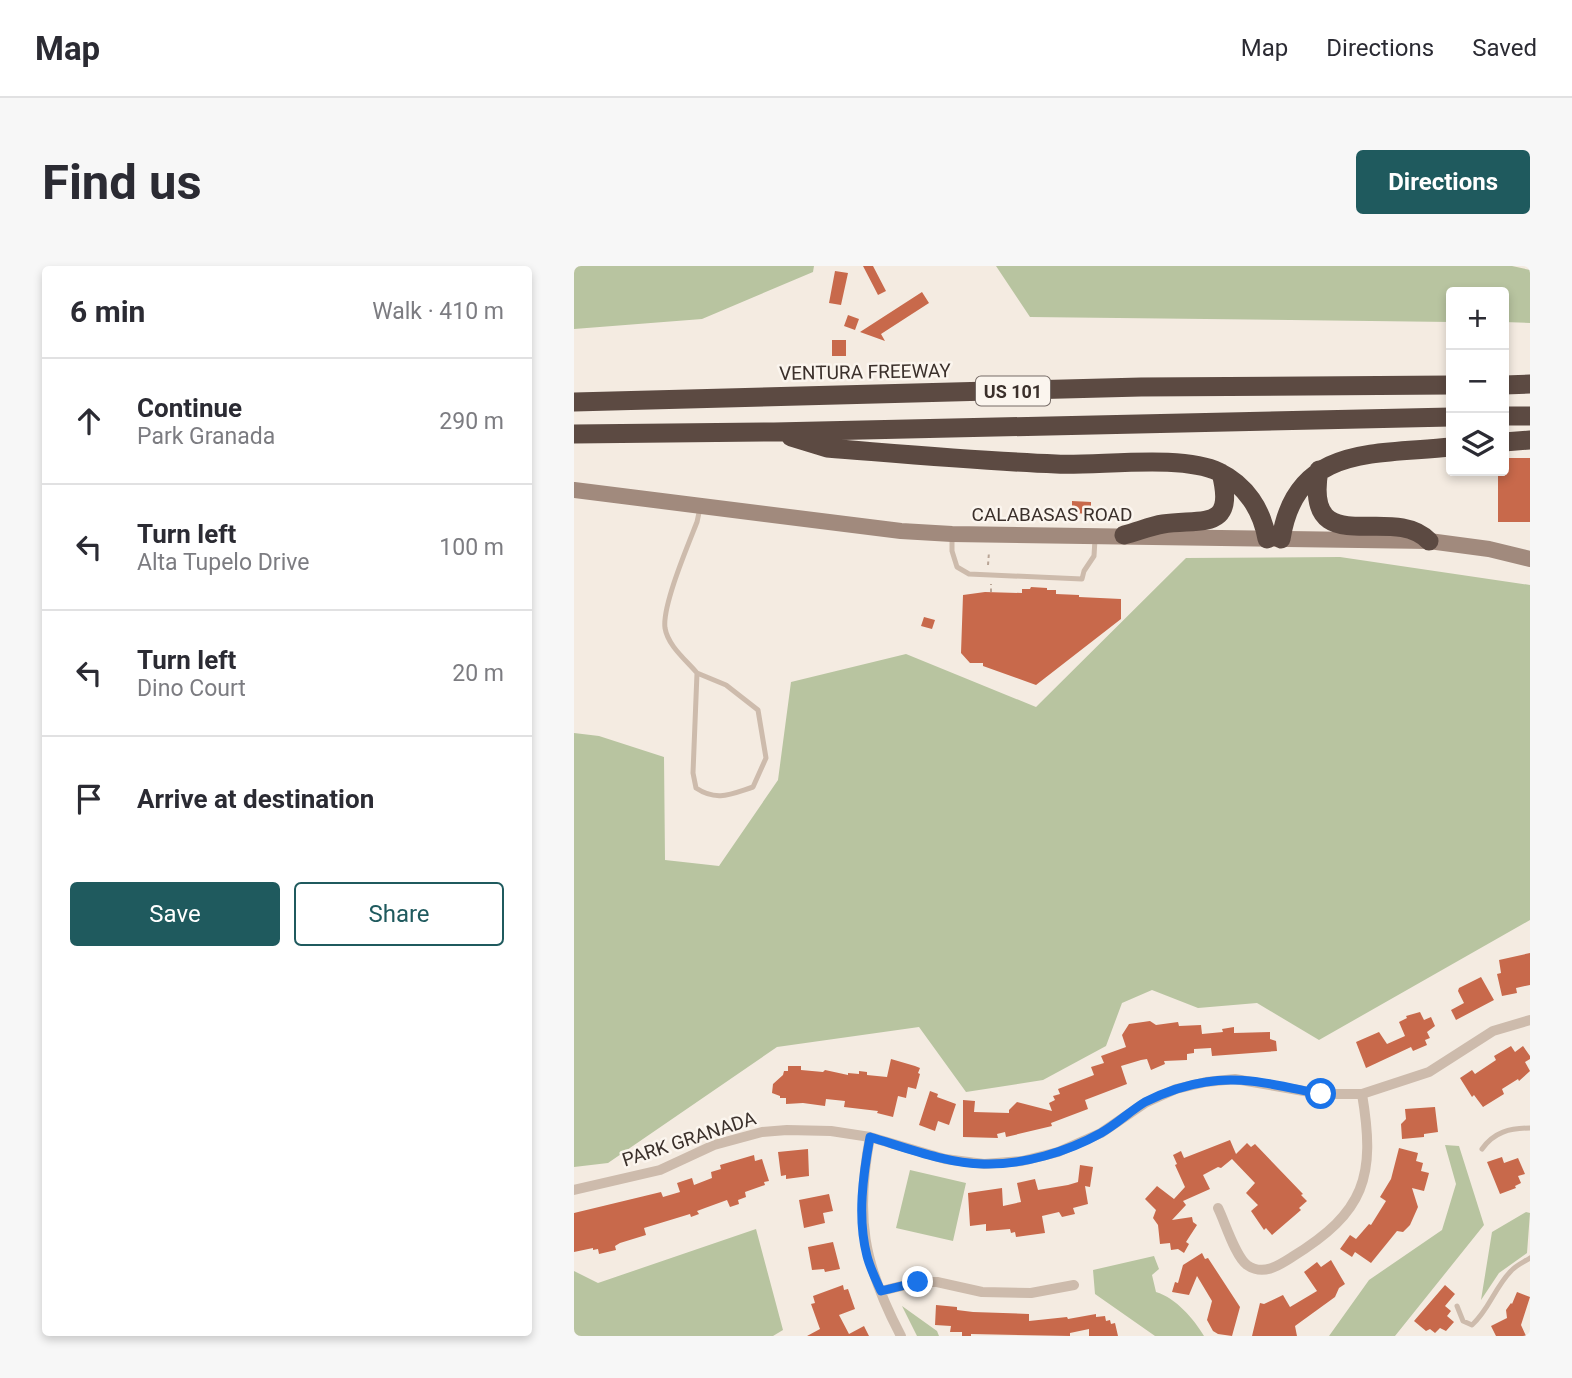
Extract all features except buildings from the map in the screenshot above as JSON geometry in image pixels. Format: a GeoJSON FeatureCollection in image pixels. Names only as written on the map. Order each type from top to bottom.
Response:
{"type":"FeatureCollection","features":[{"type":"Feature","properties":{"kind":"highway"},"geometry":{"type":"LineString","coordinates":[[1509,384],[1530,376]]}},
{"type":"Feature","properties":{"kind":"highway"},"geometry":{"type":"LineString","coordinates":[[1509,385],[1530,384]]}},
{"type":"Feature","properties":{"kind":"highway","name":"VENTURA FREEWAY"},"geometry":{"type":"LineString","coordinates":[[574,402],[1141,387],[1446,385]]}},
{"type":"Feature","properties":{"kind":"highway"},"geometry":{"type":"LineString","coordinates":[[1509,416],[1530,415]]}},
{"type":"Feature","properties":{"kind":"highway","name":"US 101"},"geometry":{"type":"LineString","coordinates":[[574,433],[774,432],[1446,417]]}},
{"type":"Feature","properties":{"kind":"highway"},"geometry":{"type":"LineString","coordinates":[[774,432],[827,448],[1057,464],[1176,463],[1207,468],[1221,473],[1248,494],[1274,539]]}},
{"type":"Feature","properties":{"kind":"highway"},"geometry":{"type":"LineString","coordinates":[[1509,442],[1530,440]]}},
{"type":"Feature","properties":{"kind":"highway"},"geometry":{"type":"LineString","coordinates":[[1274,539],[1296,494],[1319,470],[1336,461],[1354,457],[1446,448]]}},
{"type":"Feature","properties":{"kind":"highway"},"geometry":{"type":"LineString","coordinates":[[1319,470],[1316,502],[1321,514],[1327,519],[1345,524],[1409,529],[1422,533],[1429,541]]}},
{"type":"Feature","properties":{"kind":"highway"},"geometry":{"type":"LineString","coordinates":[[1125,535],[1163,524],[1200,523],[1216,517],[1223,509],[1225,500],[1221,473]]}},
{"type":"Feature","properties":{"kind":"main road","name":"CALABASAS ROAD"},"geometry":{"type":"LineString","coordinates":[[574,490],[901,531],[1429,541],[1489,549],[1530,559]]}},
{"type":"Feature","properties":{"kind":"street","name":"PARK GRANADA"},"geometry":{"type":"LineString","coordinates":[[574,1190],[660,1170],[714,1145],[762,1132],[787,1130],[831,1131],[870,1137],[945,1159],[984,1164],[1022,1161],[1058,1152],[1101,1133],[1145,1102],[1176,1089],[1235,1079],[1321,1094],[1362,1094],[1429,1073],[1493,1031],[1530,1020]]}},
{"type":"Feature","properties":{"kind":"street"},"geometry":{"type":"LineString","coordinates":[[1218,1208],[1246,1264],[1258,1270],[1273,1269],[1320,1240],[1347,1213],[1364,1178],[1368,1157],[1368,1130],[1362,1094]]}},
{"type":"Feature","properties":{"kind":"street"},"geometry":{"type":"LineString","coordinates":[[870,1137],[864,1170],[862,1220],[867,1255],[901,1336]]}},
{"type":"Feature","properties":{"kind":"street"},"geometry":{"type":"LineString","coordinates":[[881,1291],[918,1282],[937,1282],[982,1292],[1031,1293],[1074,1285]]}},
{"type":"Feature","properties":{"kind":"lane"},"geometry":{"type":"LineString","coordinates":[[697,673],[693,773],[696,788],[707,796],[724,796],[753,787],[766,758],[758,710],[726,685],[697,673],[672,645],[665,629],[666,610],[698,522],[701,505]]}},
{"type":"Feature","properties":{"kind":"lane"},"geometry":{"type":"LineString","coordinates":[[951,534],[957,568],[969,574],[1082,579],[1094,556],[1096,536]]}},
{"type":"Feature","properties":{"kind":"lane"},"geometry":{"type":"LineString","coordinates":[[1482,1149],[1489,1139],[1499,1133],[1515,1128],[1530,1128]]}},
{"type":"Feature","properties":{"kind":"lane"},"geometry":{"type":"LineString","coordinates":[[1457,1306],[1463,1321],[1472,1325],[1482,1315],[1498,1286],[1513,1269],[1530,1258]]}},
{"type":"Feature","properties":{"kind":"green space"},"geometry":{"type":"Polygon","coordinates":[[[574,266],[814,266],[813,272],[702,319],[574,329],[574,266]]]}},
{"type":"Feature","properties":{"kind":"green space"},"geometry":{"type":"Polygon","coordinates":[[[996,266],[1512,266],[1530,270],[1530,323],[1509,322],[1509,287],[1446,287],[1446,322],[1030,317],[996,266]]]}},
{"type":"Feature","properties":{"kind":"green space"},"geometry":{"type":"Polygon","coordinates":[[[1340,557],[1530,585],[1530,920],[1319,1040],[1257,1003],[1198,1008],[1152,990],[1122,1003],[1106,1046],[1043,1080],[966,1092],[919,1027],[777,1047],[608,1163],[574,1167],[574,733],[599,736],[664,757],[665,860],[719,866],[778,780],[791,682],[906,654],[1036,707],[1186,558],[1340,557]]]}},
{"type":"Feature","properties":{"kind":"green space"},"geometry":{"type":"Polygon","coordinates":[[[1445,1145],[1459,1146],[1484,1225],[1395,1336],[1329,1336],[1369,1280],[1442,1230],[1456,1184],[1445,1145]]]}},
{"type":"Feature","properties":{"kind":"green space"},"geometry":{"type":"Polygon","coordinates":[[[910,1170],[966,1183],[953,1241],[896,1228],[910,1170]]]}},
{"type":"Feature","properties":{"kind":"green space"},"geometry":{"type":"Polygon","coordinates":[[[1526,1212],[1530,1213],[1527,1253],[1499,1273],[1481,1300],[1492,1232],[1526,1212]]]}},
{"type":"Feature","properties":{"kind":"green space"},"geometry":{"type":"Polygon","coordinates":[[[756,1229],[783,1330],[773,1336],[574,1336],[574,1271],[598,1283],[756,1229]]]}},
{"type":"Feature","properties":{"kind":"green space"},"geometry":{"type":"Polygon","coordinates":[[[1154,1256],[1159,1269],[1152,1275],[1156,1292],[1171,1299],[1184,1310],[1204,1336],[1155,1336],[1095,1294],[1093,1270],[1154,1256]]]}},
{"type":"Feature","properties":{"kind":"green space"},"geometry":{"type":"Polygon","coordinates":[[[902,1306],[937,1331],[939,1336],[917,1336],[902,1306]]]}},
{"type":"Feature","properties":{"kind":"route"},"geometry":{"type":"LineString","coordinates":[[918,1282],[881,1291],[867,1255],[862,1220],[864,1170],[870,1137],[945,1159],[984,1164],[1022,1161],[1058,1152],[1101,1133],[1145,1102],[1176,1089],[1206,1082],[1235,1079],[1321,1094]]}}]}
